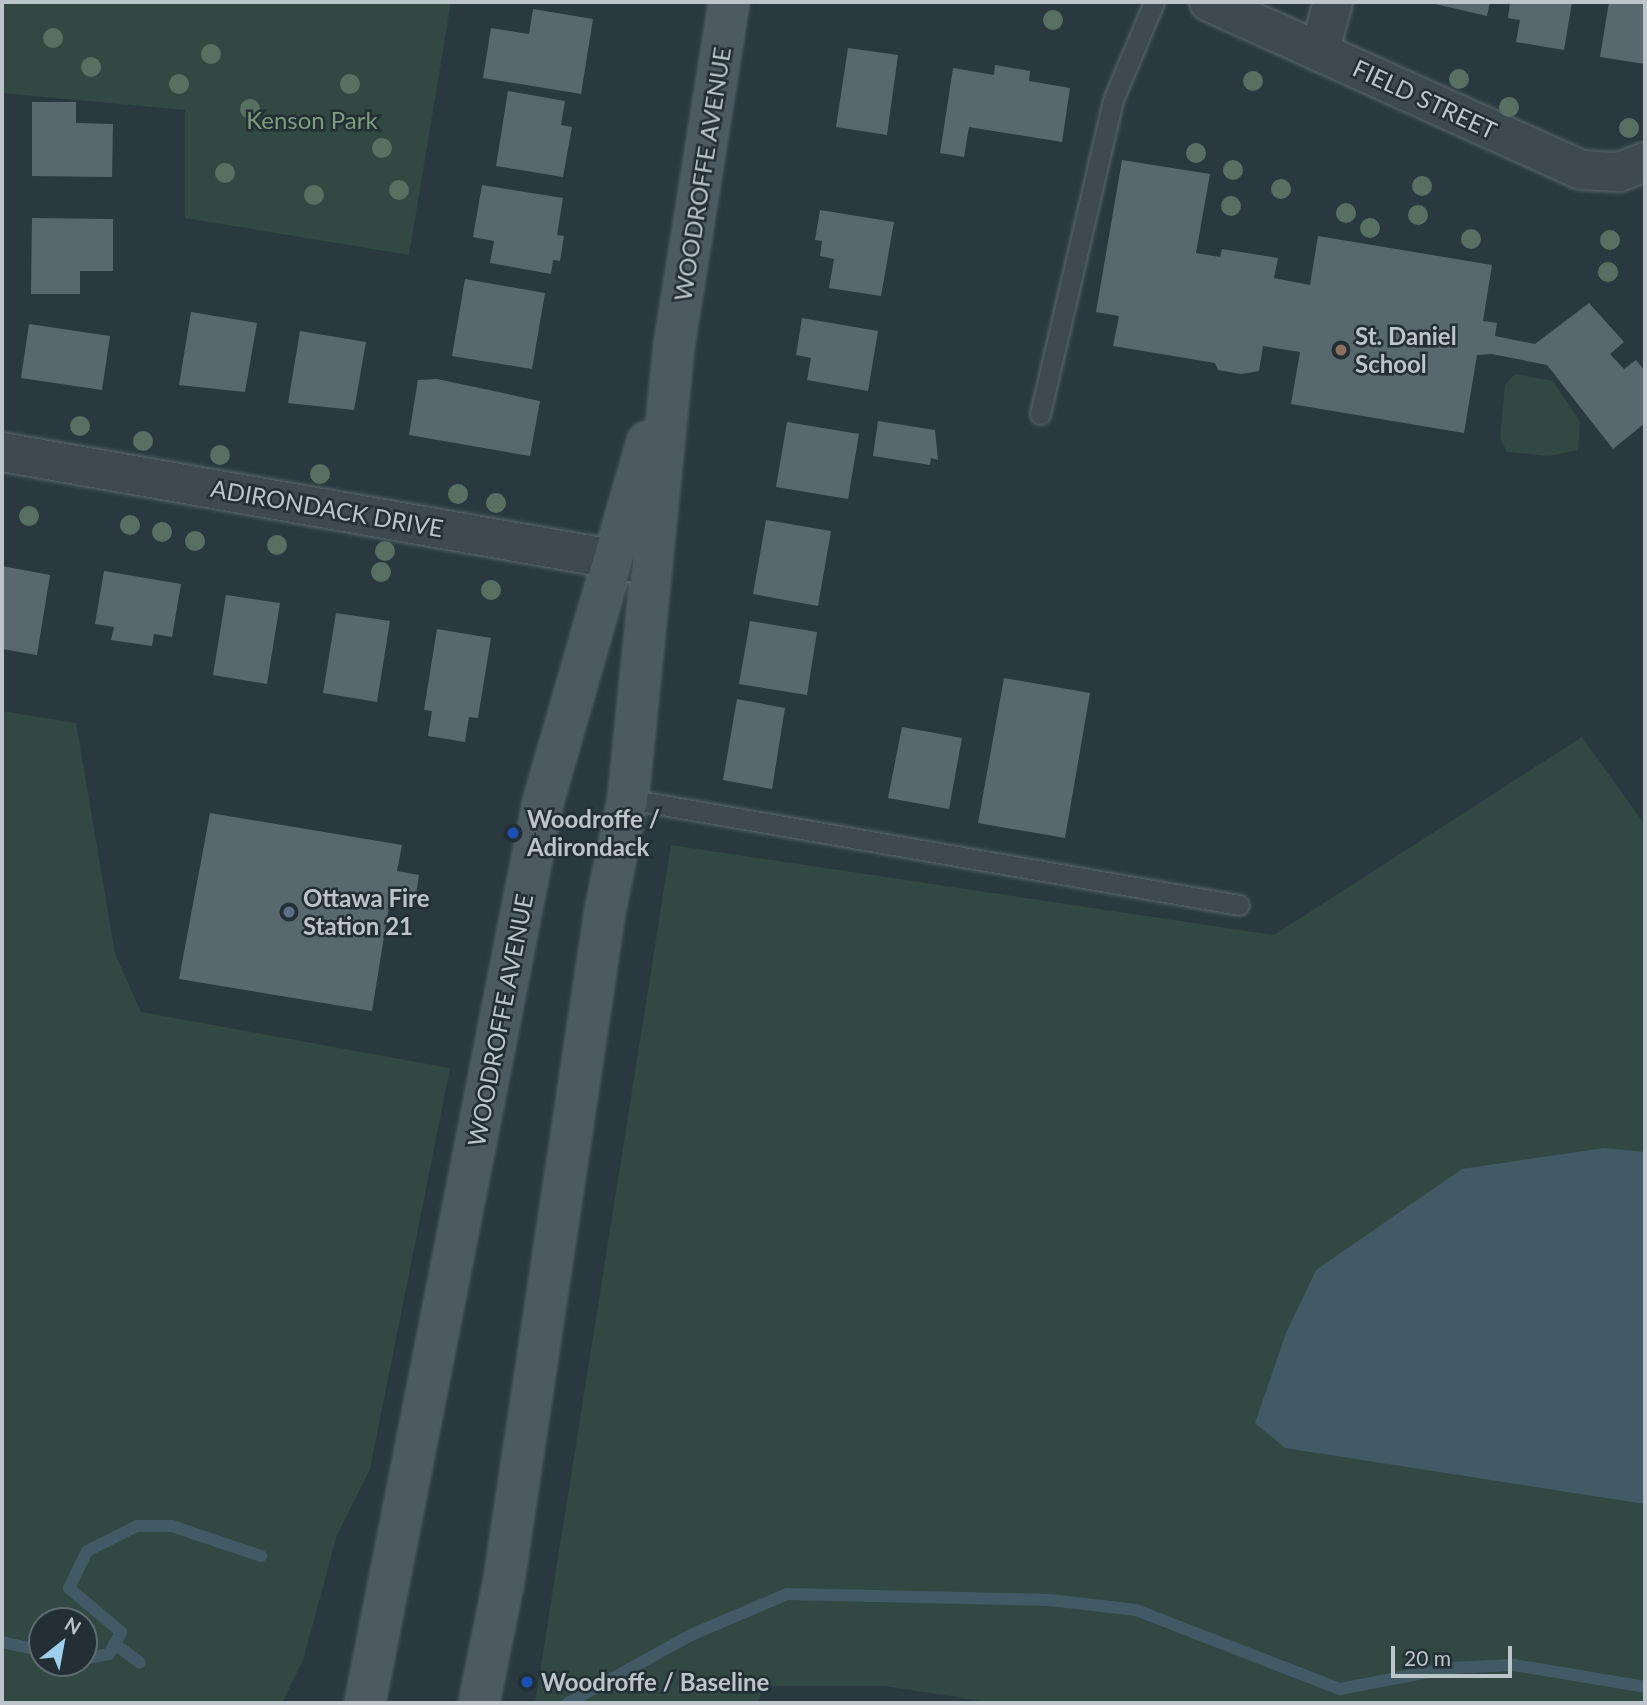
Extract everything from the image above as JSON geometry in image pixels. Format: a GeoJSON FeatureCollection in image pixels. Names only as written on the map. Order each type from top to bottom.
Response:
{"type":"FeatureCollection","features":[{"type":"Feature","properties":{"kind":"main road","name":"WOODROFFE AVENUE"},"geometry":{"type":"LineString","coordinates":[[479,1703],[504,1580],[605,911],[628,799],[674,345],[729,2]]}},
{"type":"Feature","properties":{"kind":"main road","name":"WOODROFFE AVENUE"},"geometry":{"type":"LineString","coordinates":[[365,1703],[543,802],[674,345]]}},
{"type":"Feature","properties":{"kind":"street","name":"FIELD STREET"},"geometry":{"type":"LineString","coordinates":[[1209,2],[1320,49],[1581,170],[1619,172],[1645,162]]}},
{"type":"Feature","properties":{"kind":"street"},"geometry":{"type":"LineString","coordinates":[[1320,49],[1334,2]]}},
{"type":"Feature","properties":{"kind":"street","name":"ADIRONDACK DRIVE"},"geometry":{"type":"LineString","coordinates":[[2,452],[652,566]]}},
{"type":"Feature","properties":{"kind":"lane"},"geometry":{"type":"LineString","coordinates":[[1040,414],[1113,100],[1154,2]]}},
{"type":"Feature","properties":{"kind":"lane"},"geometry":{"type":"LineString","coordinates":[[628,799],[1239,905]]}},
{"type":"Feature","properties":{"kind":"green space","name":"Kenson Park"},"geometry":{"type":"Polygon","coordinates":[[[2,2],[451,2],[409,255],[185,218],[185,110],[2,93],[2,2]]]}},
{"type":"Feature","properties":{"kind":"green space"},"geometry":{"type":"Polygon","coordinates":[[[1515,374],[1553,381],[1580,422],[1578,450],[1549,456],[1507,452],[1500,438],[1505,385],[1515,374]]]}},
{"type":"Feature","properties":{"kind":"green space"},"geometry":{"type":"Polygon","coordinates":[[[2,711],[76,723],[115,954],[141,1012],[450,1068],[370,1469],[337,1535],[303,1660],[282,1703],[2,1703],[2,711]]]}},
{"type":"Feature","properties":{"kind":"green space"},"geometry":{"type":"Polygon","coordinates":[[[1582,737],[1645,825],[1645,1703],[994,1703],[884,1686],[766,1686],[757,1703],[535,1703],[671,845],[1274,935],[1582,737]]]}},
{"type":"Feature","properties":{"kind":"water"},"geometry":{"type":"Polygon","coordinates":[[[1604,1148],[1645,1152],[1645,1504],[1285,1448],[1255,1423],[1286,1333],[1316,1270],[1462,1169],[1604,1148]]]}},
{"type":"Feature","properties":{"kind":"building"},"geometry":{"type":"Polygon","coordinates":[[[1427,2],[1490,2],[1487,16],[1427,2]]]}},
{"type":"Feature","properties":{"kind":"building"},"geometry":{"type":"Polygon","coordinates":[[[1510,2],[1572,2],[1564,50],[1516,42],[1520,20],[1508,18],[1510,2]]]}},
{"type":"Feature","properties":{"kind":"building"},"geometry":{"type":"Polygon","coordinates":[[[1609,2],[1645,2],[1645,64],[1600,57],[1609,2]]]}},
{"type":"Feature","properties":{"kind":"building"},"geometry":{"type":"Polygon","coordinates":[[[533,9],[593,19],[581,94],[483,78],[491,28],[529,34],[533,9]]]}},
{"type":"Feature","properties":{"kind":"building"},"geometry":{"type":"Polygon","coordinates":[[[848,48],[898,55],[887,135],[836,127],[848,48]]]}},
{"type":"Feature","properties":{"kind":"building"},"geometry":{"type":"Polygon","coordinates":[[[995,65],[1030,71],[1029,81],[1070,88],[1062,142],[969,127],[964,157],[940,153],[953,68],[994,75],[995,65]]]}},
{"type":"Feature","properties":{"kind":"building"},"geometry":{"type":"Polygon","coordinates":[[[508,91],[565,101],[561,125],[572,127],[563,177],[496,166],[508,91]]]}},
{"type":"Feature","properties":{"kind":"building"},"geometry":{"type":"Polygon","coordinates":[[[32,102],[76,102],[76,123],[113,124],[112,177],[32,176],[32,102]]]}},
{"type":"Feature","properties":{"kind":"building"},"geometry":{"type":"Polygon","coordinates":[[[1122,160],[1210,174],[1196,253],[1220,257],[1222,249],[1278,258],[1274,278],[1310,285],[1318,236],[1492,265],[1483,321],[1497,323],[1495,336],[1535,344],[1589,303],[1624,342],[1610,354],[1624,369],[1636,360],[1645,371],[1645,423],[1613,449],[1547,365],[1492,354],[1477,355],[1464,433],[1291,404],[1300,352],[1263,346],[1259,371],[1241,374],[1218,370],[1215,363],[1113,346],[1119,316],[1096,312],[1122,160]]]}},
{"type":"Feature","properties":{"kind":"building"},"geometry":{"type":"Polygon","coordinates":[[[482,185],[563,198],[557,235],[564,236],[560,261],[553,260],[551,274],[490,263],[494,241],[473,237],[482,185]]]}},
{"type":"Feature","properties":{"kind":"building"},"geometry":{"type":"Polygon","coordinates":[[[820,210],[894,222],[881,296],[829,288],[834,259],[820,256],[822,241],[815,240],[820,210]]]}},
{"type":"Feature","properties":{"kind":"building"},"geometry":{"type":"Polygon","coordinates":[[[32,218],[113,219],[113,271],[80,271],[80,294],[31,294],[32,218]]]}},
{"type":"Feature","properties":{"kind":"building"},"geometry":{"type":"Polygon","coordinates":[[[465,279],[545,293],[532,369],[452,356],[465,279]]]}},
{"type":"Feature","properties":{"kind":"building"},"geometry":{"type":"Polygon","coordinates":[[[191,312],[257,323],[245,392],[179,385],[191,312]]]}},
{"type":"Feature","properties":{"kind":"building"},"geometry":{"type":"Polygon","coordinates":[[[802,318],[878,331],[868,391],[807,380],[811,358],[796,355],[802,318]]]}},
{"type":"Feature","properties":{"kind":"building"},"geometry":{"type":"Polygon","coordinates":[[[29,324],[110,336],[102,390],[21,378],[29,324]]]}},
{"type":"Feature","properties":{"kind":"building"},"geometry":{"type":"Polygon","coordinates":[[[300,331],[366,342],[354,410],[288,403],[300,331]]]}},
{"type":"Feature","properties":{"kind":"building"},"geometry":{"type":"Polygon","coordinates":[[[437,379],[540,401],[530,456],[409,435],[418,380],[437,379]]]}},
{"type":"Feature","properties":{"kind":"building"},"geometry":{"type":"Polygon","coordinates":[[[878,421],[935,430],[938,460],[931,458],[930,465],[873,456],[878,421]]]}},
{"type":"Feature","properties":{"kind":"building"},"geometry":{"type":"Polygon","coordinates":[[[787,422],[859,434],[848,499],[776,487],[787,422]]]}},
{"type":"Feature","properties":{"kind":"building"},"geometry":{"type":"Polygon","coordinates":[[[766,520],[831,531],[818,606],[753,594],[766,520]]]}},
{"type":"Feature","properties":{"kind":"building"},"geometry":{"type":"Polygon","coordinates":[[[2,566],[50,575],[37,655],[2,649],[2,566]]]}},
{"type":"Feature","properties":{"kind":"building"},"geometry":{"type":"Polygon","coordinates":[[[104,571],[181,584],[172,637],[154,634],[152,646],[111,640],[114,627],[95,624],[104,571]]]}},
{"type":"Feature","properties":{"kind":"building"},"geometry":{"type":"Polygon","coordinates":[[[226,595],[280,603],[267,684],[213,675],[226,595]]]}},
{"type":"Feature","properties":{"kind":"building"},"geometry":{"type":"Polygon","coordinates":[[[336,613],[390,621],[377,702],[323,693],[336,613]]]}},
{"type":"Feature","properties":{"kind":"building"},"geometry":{"type":"Polygon","coordinates":[[[750,621],[817,632],[807,695],[739,684],[750,621]]]}},
{"type":"Feature","properties":{"kind":"building"},"geometry":{"type":"Polygon","coordinates":[[[437,629],[491,638],[478,718],[469,717],[465,742],[428,736],[432,711],[424,710],[437,629]]]}},
{"type":"Feature","properties":{"kind":"building"},"geometry":{"type":"Polygon","coordinates":[[[1004,678],[1090,693],[1065,838],[978,823],[1004,678]]]}},
{"type":"Feature","properties":{"kind":"building"},"geometry":{"type":"Polygon","coordinates":[[[737,699],[785,708],[772,789],[723,780],[737,699]]]}},
{"type":"Feature","properties":{"kind":"building"},"geometry":{"type":"Polygon","coordinates":[[[902,727],[962,738],[949,809],[888,798],[902,727]]]}},
{"type":"Feature","properties":{"kind":"building","name":"Ottawa Fire Station 21"},"geometry":{"type":"Polygon","coordinates":[[[210,813],[402,845],[397,871],[419,875],[415,902],[394,898],[388,912],[372,1011],[179,979],[210,813]]]}},
{"type":"Feature","properties":{"kind":"waterway"},"geometry":{"type":"LineString","coordinates":[[91,1607],[69,1588],[87,1551],[137,1526],[172,1526],[261,1556]]}},
{"type":"Feature","properties":{"kind":"waterway"},"geometry":{"type":"LineString","coordinates":[[568,1703],[691,1635],[787,1594],[1050,1600],[1136,1610],[1340,1689],[1449,1668],[1514,1665],[1645,1687]]}},
{"type":"Feature","properties":{"kind":"waterway"},"geometry":{"type":"LineString","coordinates":[[98,1613],[121,1632],[109,1654],[98,1656]]}},
{"type":"Feature","properties":{"kind":"waterway"},"geometry":{"type":"LineString","coordinates":[[2,1642],[28,1648]]}},
{"type":"Feature","properties":{"kind":"waterway"},"geometry":{"type":"LineString","coordinates":[[115,1644],[140,1663]]}},
{"type":"Feature","properties":{"kind":"place","name":"St. Daniel School"},"geometry":{"type":"Point","coordinates":[1341,350]}},
{"type":"Feature","properties":{"kind":"place","name":"Woodroffe / Adirondack"},"geometry":{"type":"Point","coordinates":[513,833]}},
{"type":"Feature","properties":{"kind":"place","name":"Ottawa Fire Station 21"},"geometry":{"type":"Point","coordinates":[289,912]}},
{"type":"Feature","properties":{"kind":"place","name":"Woodroffe / Baseline"},"geometry":{"type":"Point","coordinates":[527,1682]}}]}
